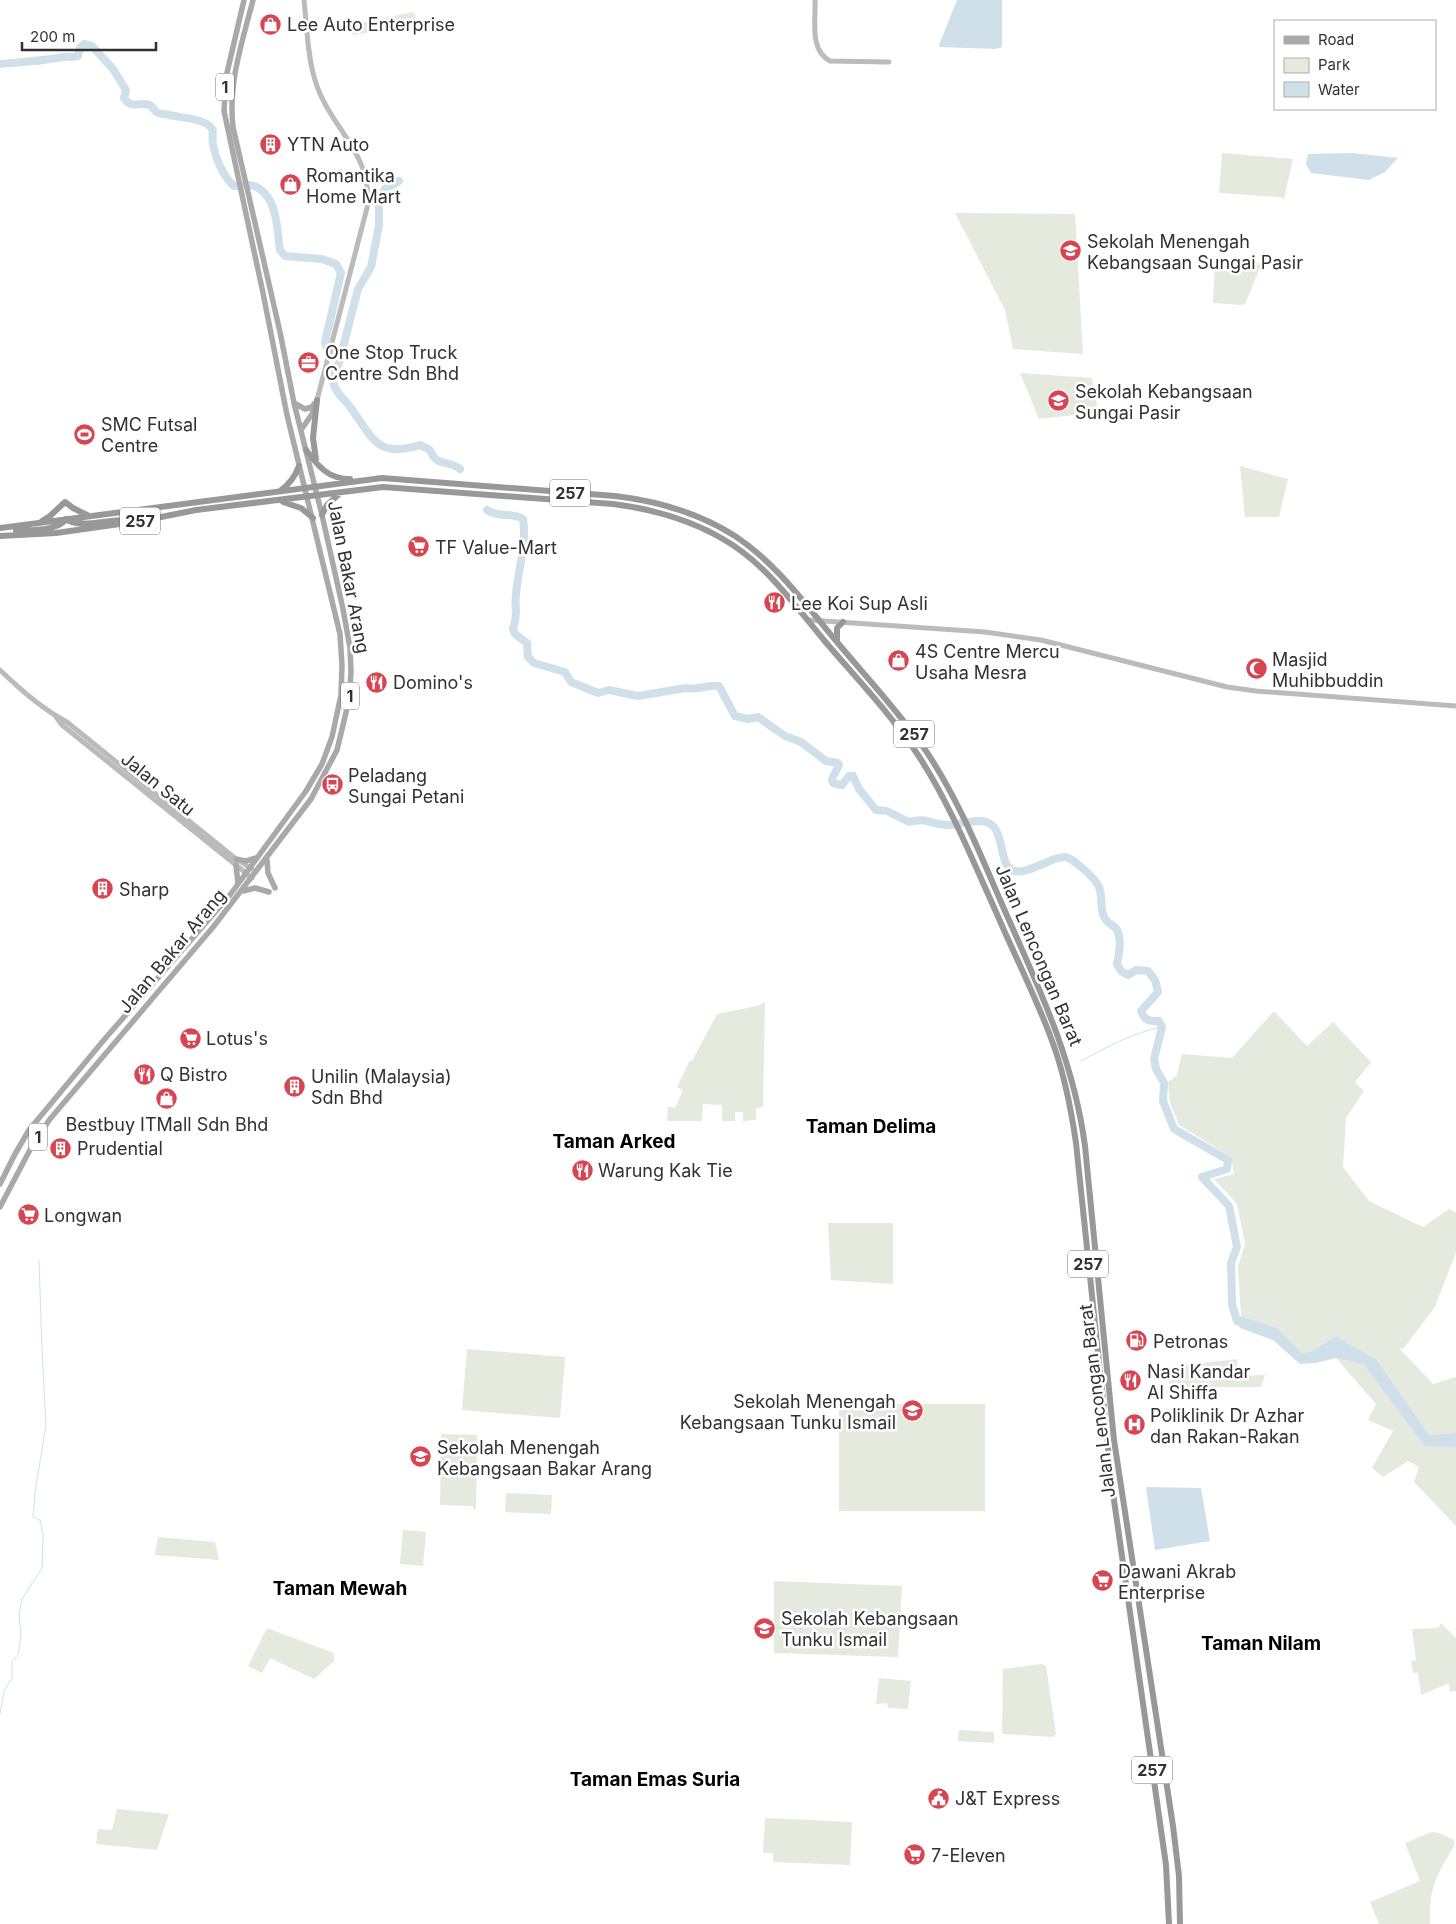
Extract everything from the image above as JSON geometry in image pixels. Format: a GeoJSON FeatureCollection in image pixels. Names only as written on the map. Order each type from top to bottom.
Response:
{"type":"FeatureCollection","features":[{"type":"Feature","properties":{"kind":"highway"},"geometry":{"type":"LineString","coordinates":[[317,400],[313,446],[318,467]]}},
{"type":"Feature","properties":{"kind":"highway"},"geometry":{"type":"LineString","coordinates":[[306,450],[318,467],[338,478],[372,479]]}},
{"type":"Feature","properties":{"kind":"highway"},"geometry":{"type":"LineString","coordinates":[[277,493],[289,485],[296,475],[299,466]]}},
{"type":"Feature","properties":{"kind":"highway","name":"Jalan Lencongan Barat"},"geometry":{"type":"LineString","coordinates":[[315,487],[382,478],[615,496],[644,500],[705,520],[734,535],[762,556],[779,572],[915,735],[943,779],[967,827],[1053,1020],[1068,1066],[1081,1116],[1089,1179],[1114,1440],[1177,1855],[1180,1924]]}},
{"type":"Feature","properties":{"kind":"highway","name":"257"},"geometry":{"type":"LineString","coordinates":[[0,528],[315,487]]}},
{"type":"Feature","properties":{"kind":"highway","name":"Jalan Lencongan Barat"},"geometry":{"type":"LineString","coordinates":[[317,496],[383,487],[613,504],[663,513],[702,528],[725,540],[773,580],[809,620],[909,743],[934,780],[950,811],[1032,992],[1060,1065],[1072,1114],[1112,1486],[1166,1865],[1169,1924]]}},
{"type":"Feature","properties":{"kind":"highway"},"geometry":{"type":"LineString","coordinates":[[322,515],[326,505],[334,496],[345,492]]}},
{"type":"Feature","properties":{"kind":"highway","name":"257"},"geometry":{"type":"LineString","coordinates":[[0,534],[56,533],[141,521],[196,510],[317,496]]}},
{"type":"Feature","properties":{"kind":"highway"},"geometry":{"type":"LineString","coordinates":[[278,501],[296,506],[313,518]]}},
{"type":"Feature","properties":{"kind":"highway"},"geometry":{"type":"LineString","coordinates":[[39,523],[65,502],[89,516]]}},
{"type":"Feature","properties":{"kind":"highway"},"geometry":{"type":"LineString","coordinates":[[0,534],[57,526],[66,519],[73,523],[81,524],[116,520],[141,521]]}},
{"type":"Feature","properties":{"kind":"highway"},"geometry":{"type":"LineString","coordinates":[[837,642],[837,628],[843,622]]}},
{"type":"Feature","properties":{"kind":"main road","name":"Jalan Bakar Arang"},"geometry":{"type":"LineString","coordinates":[[0,1207],[32,1146],[50,1119],[241,892],[310,799],[337,750],[349,700],[350,648],[322,515],[294,403],[276,314],[227,129],[224,103],[226,77],[244,0]]}},
{"type":"Feature","properties":{"kind":"main road","name":"Jalan Bakar Arang"},"geometry":{"type":"LineString","coordinates":[[240,174],[233,127],[231,95],[252,0]]}},
{"type":"Feature","properties":{"kind":"main road"},"geometry":{"type":"LineString","coordinates":[[301,430],[312,414],[317,400],[367,208],[368,188],[364,170],[350,144],[325,106],[315,80],[304,0]]}},
{"type":"Feature","properties":{"kind":"main road"},"geometry":{"type":"LineString","coordinates":[[815,0],[816,42],[818,52],[823,57],[830,61],[889,62]]}},
{"type":"Feature","properties":{"kind":"main road","name":"Jalan Bakar Arang"},"geometry":{"type":"LineString","coordinates":[[0,1184],[29,1130],[238,884],[306,791],[322,764],[332,737],[341,695],[340,634],[277,368],[245,194]]}},
{"type":"Feature","properties":{"kind":"main road"},"geometry":{"type":"LineString","coordinates":[[294,403],[302,408],[309,408],[317,400]]}},
{"type":"Feature","properties":{"kind":"main road"},"geometry":{"type":"LineString","coordinates":[[809,620],[985,632],[1041,640],[1227,687],[1256,692],[1456,706]]}},
{"type":"Feature","properties":{"kind":"main road","name":"Jalan Satu"},"geometry":{"type":"LineString","coordinates":[[0,670],[54,715],[62,725],[254,875]]}},
{"type":"Feature","properties":{"kind":"main road"},"geometry":{"type":"LineString","coordinates":[[238,884],[236,862],[256,858]]}},
{"type":"Feature","properties":{"kind":"main road"},"geometry":{"type":"LineString","coordinates":[[241,892],[255,888],[272,890],[268,873],[268,858]]}},
{"type":"Feature","properties":{"kind":"green space"},"geometry":{"type":"Polygon","coordinates":[[[413,12],[417,25],[353,35],[352,29],[356,28],[359,23],[413,12]]]}},
{"type":"Feature","properties":{"kind":"green space"},"geometry":{"type":"Polygon","coordinates":[[[1222,153],[1293,159],[1284,199],[1280,197],[1219,193],[1222,153]]]}},
{"type":"Feature","properties":{"kind":"green space"},"geometry":{"type":"Polygon","coordinates":[[[955,213],[1075,214],[1083,354],[1013,349],[1005,310],[955,213]]]}},
{"type":"Feature","properties":{"kind":"green space"},"geometry":{"type":"Polygon","coordinates":[[[1215,262],[1259,263],[1261,265],[1246,302],[1243,305],[1213,303],[1215,262]]]}},
{"type":"Feature","properties":{"kind":"green space"},"geometry":{"type":"Polygon","coordinates":[[[1020,373],[1092,378],[1098,412],[1039,419],[1020,373]]]}},
{"type":"Feature","properties":{"kind":"green space"},"geometry":{"type":"Polygon","coordinates":[[[1240,466],[1288,479],[1279,517],[1245,517],[1240,466]]]}},
{"type":"Feature","properties":{"kind":"green space"},"geometry":{"type":"Polygon","coordinates":[[[765,1002],[763,1107],[756,1108],[756,1120],[743,1121],[743,1112],[735,1112],[735,1121],[722,1121],[722,1105],[703,1104],[702,1121],[667,1121],[668,1106],[675,1108],[683,1090],[677,1087],[690,1060],[692,1061],[717,1014],[757,1006],[765,1002]]]}},
{"type":"Feature","properties":{"kind":"green space"},"geometry":{"type":"Polygon","coordinates":[[[1274,1011],[1307,1046],[1333,1022],[1371,1062],[1355,1082],[1364,1091],[1346,1118],[1343,1167],[1369,1201],[1423,1227],[1449,1209],[1456,1213],[1456,1252],[1435,1307],[1404,1348],[1400,1349],[1433,1384],[1456,1377],[1456,1433],[1429,1435],[1377,1360],[1336,1336],[1312,1351],[1302,1353],[1277,1328],[1241,1316],[1238,1266],[1245,1244],[1237,1204],[1214,1179],[1234,1174],[1231,1157],[1179,1125],[1170,1103],[1168,1082],[1177,1075],[1182,1054],[1232,1058],[1274,1011]]]}},
{"type":"Feature","properties":{"kind":"green space"},"geometry":{"type":"Polygon","coordinates":[[[828,1223],[893,1223],[893,1284],[831,1280],[828,1223]]]}},
{"type":"Feature","properties":{"kind":"green space"},"geometry":{"type":"Polygon","coordinates":[[[467,1349],[565,1357],[560,1418],[462,1410],[467,1349]]]}},
{"type":"Feature","properties":{"kind":"green space"},"geometry":{"type":"Polygon","coordinates":[[[1336,1358],[1364,1365],[1425,1445],[1456,1447],[1456,1526],[1414,1482],[1419,1467],[1408,1461],[1383,1477],[1372,1468],[1393,1431],[1368,1420],[1376,1404],[1336,1358]]]}},
{"type":"Feature","properties":{"kind":"green space"},"geometry":{"type":"Polygon","coordinates":[[[1237,1359],[1238,1376],[1265,1375],[1261,1387],[1172,1387],[1169,1384],[1168,1367],[1237,1359]]]}},
{"type":"Feature","properties":{"kind":"green space"},"geometry":{"type":"Polygon","coordinates":[[[839,1404],[985,1404],[985,1511],[839,1511],[839,1404]]]}},
{"type":"Feature","properties":{"kind":"green space"},"geometry":{"type":"Polygon","coordinates":[[[441,1434],[477,1435],[476,1509],[473,1509],[473,1506],[440,1505],[441,1434]]]}},
{"type":"Feature","properties":{"kind":"green space"},"geometry":{"type":"Polygon","coordinates":[[[506,1493],[552,1495],[551,1514],[505,1512],[506,1493]]]}},
{"type":"Feature","properties":{"kind":"green space"},"geometry":{"type":"Polygon","coordinates":[[[403,1530],[426,1532],[423,1566],[400,1564],[403,1530]]]}},
{"type":"Feature","properties":{"kind":"green space"},"geometry":{"type":"Polygon","coordinates":[[[158,1537],[215,1542],[219,1560],[155,1555],[158,1537]]]}},
{"type":"Feature","properties":{"kind":"green space"},"geometry":{"type":"Polygon","coordinates":[[[774,1581],[902,1586],[898,1657],[774,1653],[774,1581]]]}},
{"type":"Feature","properties":{"kind":"green space"},"geometry":{"type":"Polygon","coordinates":[[[1441,1623],[1456,1638],[1456,1691],[1450,1692],[1449,1683],[1421,1695],[1418,1673],[1413,1673],[1411,1661],[1416,1660],[1412,1629],[1438,1628],[1441,1623]]]}},
{"type":"Feature","properties":{"kind":"green space"},"geometry":{"type":"Polygon","coordinates":[[[267,1628],[334,1653],[334,1661],[314,1679],[270,1658],[262,1673],[248,1666],[267,1628]]]}},
{"type":"Feature","properties":{"kind":"green space"},"geometry":{"type":"Polygon","coordinates":[[[1042,1664],[1046,1666],[1056,1734],[1053,1737],[1004,1734],[1002,1732],[1003,1669],[1042,1664]]]}},
{"type":"Feature","properties":{"kind":"green space"},"geometry":{"type":"Polygon","coordinates":[[[879,1678],[911,1681],[908,1709],[888,1708],[887,1703],[876,1704],[879,1678]]]}},
{"type":"Feature","properties":{"kind":"green space"},"geometry":{"type":"Polygon","coordinates":[[[959,1730],[994,1732],[994,1743],[958,1741],[959,1730]]]}},
{"type":"Feature","properties":{"kind":"green space"},"geometry":{"type":"Polygon","coordinates":[[[117,1809],[169,1814],[157,1850],[96,1844],[98,1829],[112,1830],[117,1809]]]}},
{"type":"Feature","properties":{"kind":"green space"},"geometry":{"type":"Polygon","coordinates":[[[765,1818],[852,1822],[850,1865],[773,1862],[773,1853],[763,1853],[765,1818]]]}},
{"type":"Feature","properties":{"kind":"green space"},"geometry":{"type":"Polygon","coordinates":[[[1432,1832],[1454,1840],[1454,1846],[1438,1874],[1432,1891],[1430,1924],[1379,1924],[1370,1902],[1420,1881],[1405,1843],[1432,1832]]]}},
{"type":"Feature","properties":{"kind":"water"},"geometry":{"type":"Polygon","coordinates":[[[957,0],[1002,0],[1002,47],[996,49],[940,47],[939,45],[957,0]]]}},
{"type":"Feature","properties":{"kind":"water"},"geometry":{"type":"Polygon","coordinates":[[[1352,153],[1398,158],[1385,172],[1369,180],[1311,173],[1306,164],[1308,154],[1352,153]]]}},
{"type":"Feature","properties":{"kind":"water"},"geometry":{"type":"Polygon","coordinates":[[[1241,1316],[1277,1328],[1302,1353],[1312,1351],[1336,1336],[1377,1360],[1429,1435],[1456,1433],[1456,1447],[1425,1446],[1364,1365],[1336,1358],[1316,1363],[1300,1364],[1273,1340],[1240,1328],[1237,1321],[1241,1316]]]}},
{"type":"Feature","properties":{"kind":"water"},"geometry":{"type":"Polygon","coordinates":[[[1146,1487],[1201,1488],[1210,1541],[1155,1550],[1146,1487]]]}},
{"type":"Feature","properties":{"kind":"waterway"},"geometry":{"type":"LineString","coordinates":[[0,64],[76,57],[84,44],[92,46],[113,69],[126,90],[124,98],[127,102],[130,104],[146,104],[159,113],[193,119],[210,126],[213,130],[215,152],[221,168],[229,181],[234,186],[254,186],[268,197],[275,214],[280,250],[285,256],[322,259],[336,264],[341,273],[325,342],[326,346],[341,355],[333,381],[337,392],[377,442],[385,447],[394,449],[405,449],[420,445],[430,450],[439,461],[460,469]]}},
{"type":"Feature","properties":{"kind":"waterway"},"geometry":{"type":"LineString","coordinates":[[341,355],[358,289],[371,267],[379,225],[379,199],[385,189],[399,181]]}},
{"type":"Feature","properties":{"kind":"waterway"},"geometry":{"type":"LineString","coordinates":[[487,510],[496,514],[523,519],[523,547],[516,594],[516,619],[513,629],[515,634],[527,643],[528,657],[534,663],[565,672],[571,682],[598,693],[609,690],[638,696],[686,688],[719,686],[735,716],[748,719],[758,717],[785,736],[801,742],[826,761],[838,763],[839,765],[832,779],[833,783],[842,785],[849,776],[853,776],[859,789],[876,810],[887,811],[909,822],[924,820],[952,825],[984,821],[994,827],[997,832],[1005,861],[1010,869],[1022,871],[1065,857],[1069,858],[1094,879],[1099,887],[1104,916],[1119,934],[1120,947],[1117,964],[1121,971],[1128,975],[1136,970],[1148,971],[1155,980],[1158,992],[1141,1011],[1146,1019],[1159,1021],[1162,1027],[1154,1059],[1156,1069],[1164,1083],[1163,1101],[1174,1129],[1228,1160],[1227,1169],[1202,1177],[1229,1206],[1237,1247],[1231,1263],[1232,1304],[1237,1321],[1246,1324]]}},
{"type":"Feature","properties":{"kind":"waterway"},"geometry":{"type":"LineString","coordinates":[[1081,1061],[1130,1037],[1162,1027]]}},
{"type":"Feature","properties":{"kind":"waterway"},"geometry":{"type":"LineString","coordinates":[[0,1714],[4,1691],[12,1678],[12,1661],[18,1655],[21,1636],[19,1615],[22,1599],[42,1568],[43,1536],[40,1520],[33,1517],[35,1492],[46,1425],[39,1261]]}},
{"type":"Feature","properties":{"kind":"place","name":"Lee Auto Enterprise"},"geometry":{"type":"Point","coordinates":[271,24]}},
{"type":"Feature","properties":{"kind":"place","name":"YTN Auto"},"geometry":{"type":"Point","coordinates":[271,144]}},
{"type":"Feature","properties":{"kind":"place","name":"Romantika Home Mart"},"geometry":{"type":"Point","coordinates":[290,185]}},
{"type":"Feature","properties":{"kind":"place","name":"Sekolah Menengah Kebangsaan Sungai Pasir"},"geometry":{"type":"Point","coordinates":[1071,251]}},
{"type":"Feature","properties":{"kind":"place","name":"One Stop Truck Centre Sdn Bhd"},"geometry":{"type":"Point","coordinates":[309,362]}},
{"type":"Feature","properties":{"kind":"place","name":"Sekolah Kebangsaan Sungai Pasir"},"geometry":{"type":"Point","coordinates":[1059,401]}},
{"type":"Feature","properties":{"kind":"place","name":"SMC Futsal Centre"},"geometry":{"type":"Point","coordinates":[85,434]}},
{"type":"Feature","properties":{"kind":"place","name":"TF Value-Mart"},"geometry":{"type":"Point","coordinates":[419,547]}},
{"type":"Feature","properties":{"kind":"place","name":"Lee Koi Sup Asli"},"geometry":{"type":"Point","coordinates":[775,603]}},
{"type":"Feature","properties":{"kind":"place","name":"4S Centre Mercu Usaha Mesra"},"geometry":{"type":"Point","coordinates":[899,661]}},
{"type":"Feature","properties":{"kind":"place","name":"Masjid Muhibbuddin"},"geometry":{"type":"Point","coordinates":[1256,669]}},
{"type":"Feature","properties":{"kind":"place","name":"Domino's"},"geometry":{"type":"Point","coordinates":[377,682]}},
{"type":"Feature","properties":{"kind":"place","name":"Peladang Sungai Petani"},"geometry":{"type":"Point","coordinates":[332,785]}},
{"type":"Feature","properties":{"kind":"place","name":"Sharp"},"geometry":{"type":"Point","coordinates":[103,889]}},
{"type":"Feature","properties":{"kind":"place","name":"Lotus's"},"geometry":{"type":"Point","coordinates":[190,1038]}},
{"type":"Feature","properties":{"kind":"place","name":"Q Bistro"},"geometry":{"type":"Point","coordinates":[144,1074]}},
{"type":"Feature","properties":{"kind":"place","name":"Unilin (Malaysia) Sdn Bhd"},"geometry":{"type":"Point","coordinates":[295,1086]}},
{"type":"Feature","properties":{"kind":"place","name":"Bestbuy ITMall Sdn Bhd"},"geometry":{"type":"Point","coordinates":[167,1099]}},
{"type":"Feature","properties":{"kind":"place","name":"Prudential"},"geometry":{"type":"Point","coordinates":[61,1148]}},
{"type":"Feature","properties":{"kind":"place","name":"Warung Kak Tie"},"geometry":{"type":"Point","coordinates":[582,1170]}},
{"type":"Feature","properties":{"kind":"place","name":"Longwan"},"geometry":{"type":"Point","coordinates":[28,1215]}},
{"type":"Feature","properties":{"kind":"place","name":"Petronas"},"geometry":{"type":"Point","coordinates":[1137,1341]}},
{"type":"Feature","properties":{"kind":"place","name":"Nasi Kandar Al Shiffa"},"geometry":{"type":"Point","coordinates":[1131,1381]}},
{"type":"Feature","properties":{"kind":"place","name":"Sekolah Menengah Kebangsaan Tunku Ismail"},"geometry":{"type":"Point","coordinates":[912,1411]}},
{"type":"Feature","properties":{"kind":"place","name":"Poliklinik Dr Azhar dan Rakan-Rakan"},"geometry":{"type":"Point","coordinates":[1134,1425]}},
{"type":"Feature","properties":{"kind":"place","name":"Sekolah Menengah Kebangsaan Bakar Arang"},"geometry":{"type":"Point","coordinates":[421,1457]}},
{"type":"Feature","properties":{"kind":"place","name":"Dawani Akrab Enterprise"},"geometry":{"type":"Point","coordinates":[1102,1581]}},
{"type":"Feature","properties":{"kind":"place","name":"Sekolah Kebangsaan Tunku Ismail"},"geometry":{"type":"Point","coordinates":[765,1628]}},
{"type":"Feature","properties":{"kind":"place","name":"J&T Express"},"geometry":{"type":"Point","coordinates":[939,1798]}},
{"type":"Feature","properties":{"kind":"place","name":"7-Eleven"},"geometry":{"type":"Point","coordinates":[915,1855]}},
{"type":"Feature","properties":{"kind":"district","name":"Taman Delima"},"geometry":{"type":"Point","coordinates":[871,1126]}},
{"type":"Feature","properties":{"kind":"district","name":"Taman Arked"},"geometry":{"type":"Point","coordinates":[614,1141]}},
{"type":"Feature","properties":{"kind":"district","name":"Taman Mewah"},"geometry":{"type":"Point","coordinates":[340,1588]}},
{"type":"Feature","properties":{"kind":"district","name":"Taman Nilam"},"geometry":{"type":"Point","coordinates":[1261,1643]}},
{"type":"Feature","properties":{"kind":"district","name":"Taman Emas Suria"},"geometry":{"type":"Point","coordinates":[655,1779]}}]}
